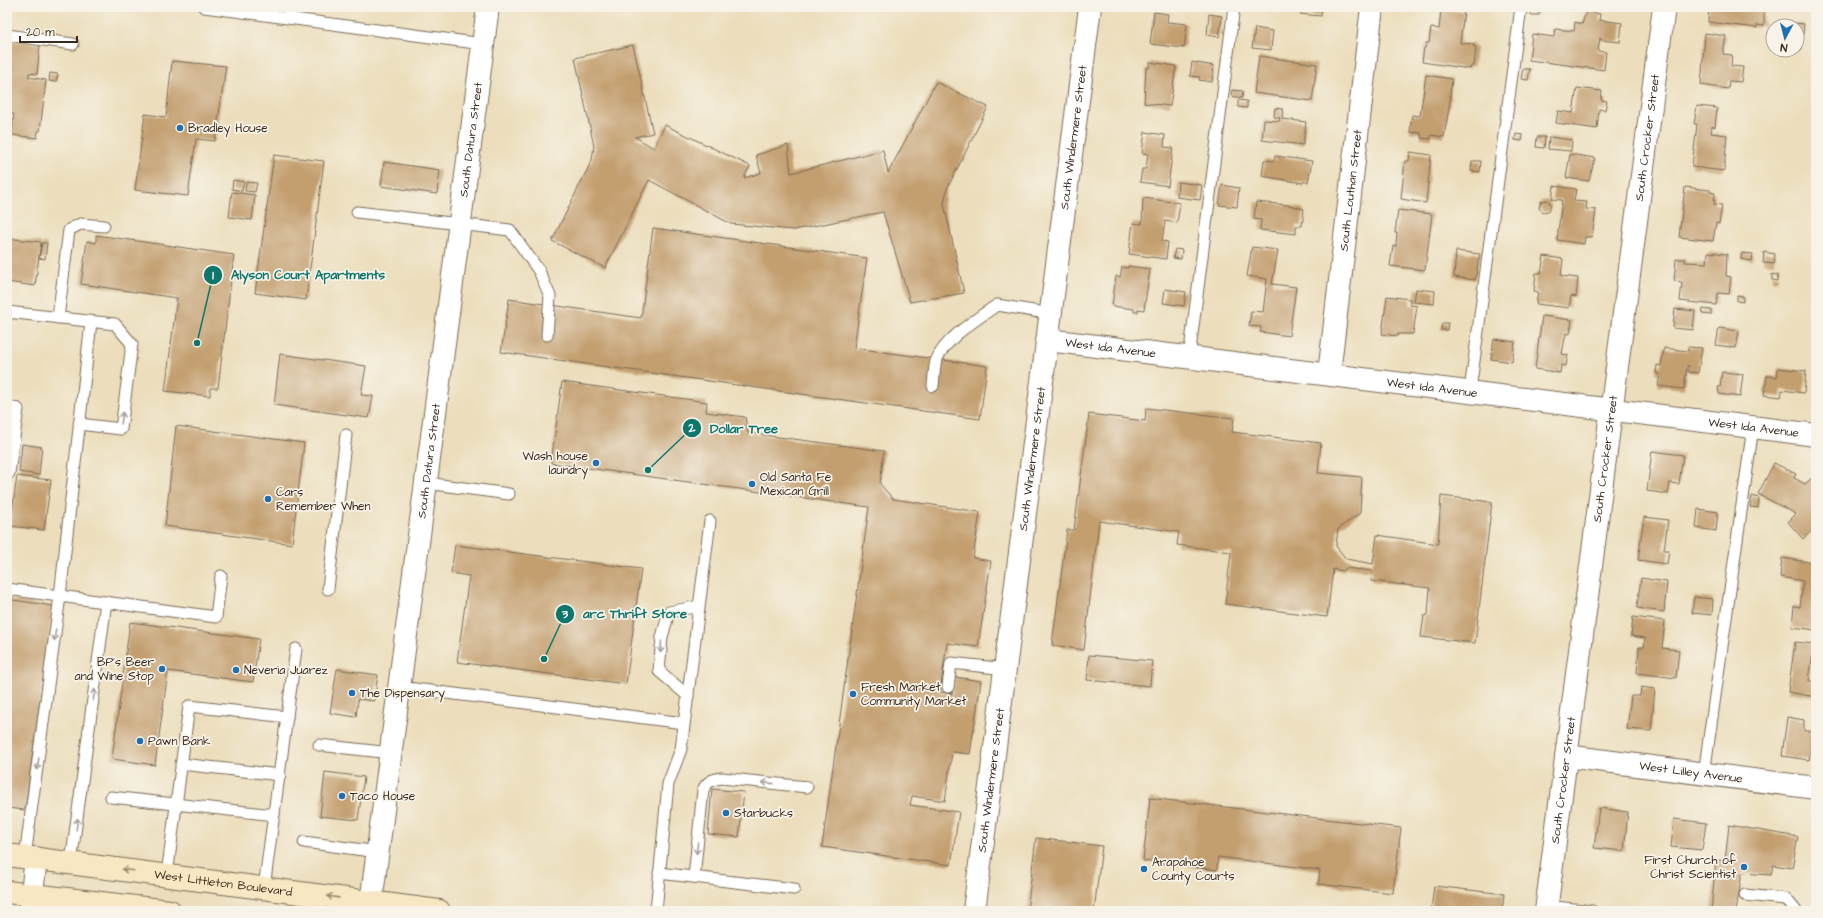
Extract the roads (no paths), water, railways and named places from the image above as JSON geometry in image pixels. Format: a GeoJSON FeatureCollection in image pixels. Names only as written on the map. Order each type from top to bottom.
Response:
{"type":"FeatureCollection","features":[{"type":"Feature","properties":{"kind":"main road","name":"West Littleton Boulevard"},"geometry":{"type":"LineString","coordinates":[[23,857],[264,888],[367,907],[439,911]]}},
{"type":"Feature","properties":{"kind":"main road"},"geometry":{"type":"LineString","coordinates":[[7,892],[31,903],[170,911]]}},
{"type":"Feature","properties":{"kind":"street","name":"South Datura Street"},"geometry":{"type":"LineString","coordinates":[[367,907],[378,852],[488,7]]}},
{"type":"Feature","properties":{"kind":"street","name":"South Windermere Street"},"geometry":{"type":"LineString","coordinates":[[974,911],[1052,314],[1090,7]]}},
{"type":"Feature","properties":{"kind":"street","name":"South Louthan Street"},"geometry":{"type":"LineString","coordinates":[[1329,374],[1372,7]]}},
{"type":"Feature","properties":{"kind":"street","name":"South Crocker Street"},"geometry":{"type":"LineString","coordinates":[[1546,908],[1664,7]]}},
{"type":"Feature","properties":{"kind":"street","name":"West Ida Avenue"},"geometry":{"type":"LineString","coordinates":[[1048,340],[1816,435]]}},
{"type":"Feature","properties":{"kind":"street","name":"West Lilley Avenue"},"geometry":{"type":"LineString","coordinates":[[1566,756],[1816,788]]}},
{"type":"Feature","properties":{"kind":"street"},"geometry":{"type":"LineString","coordinates":[[23,857],[31,903]]}},
{"type":"Feature","properties":{"kind":"lane"},"geometry":{"type":"LineString","coordinates":[[204,7],[290,13],[483,44]]}},
{"type":"Feature","properties":{"kind":"lane"},"geometry":{"type":"LineString","coordinates":[[1189,358],[1234,7]]}},
{"type":"Feature","properties":{"kind":"lane"},"geometry":{"type":"LineString","coordinates":[[1470,391],[1521,7]]}},
{"type":"Feature","properties":{"kind":"lane"},"geometry":{"type":"LineString","coordinates":[[7,35],[73,44]]}},
{"type":"Feature","properties":{"kind":"lane"},"geometry":{"type":"LineString","coordinates":[[357,212],[510,230],[539,271],[550,296],[546,335]]}},
{"type":"Feature","properties":{"kind":"lane"},"geometry":{"type":"LineString","coordinates":[[58,318],[69,230],[80,224],[104,226]]}},
{"type":"Feature","properties":{"kind":"lane"},"geometry":{"type":"LineString","coordinates":[[933,386],[936,362],[944,348],[966,327],[997,305],[1052,314]]}},
{"type":"Feature","properties":{"kind":"lane"},"geometry":{"type":"LineString","coordinates":[[7,312],[115,324],[132,344],[121,429],[79,424]]}},
{"type":"Feature","properties":{"kind":"lane"},"geometry":{"type":"LineString","coordinates":[[23,857],[60,596],[91,322]]}},
{"type":"Feature","properties":{"kind":"lane"},"geometry":{"type":"LineString","coordinates":[[7,407],[18,409],[9,473],[7,473]]}},
{"type":"Feature","properties":{"kind":"lane"},"geometry":{"type":"LineString","coordinates":[[1704,774],[1753,427]]}},
{"type":"Feature","properties":{"kind":"lane"},"geometry":{"type":"LineString","coordinates":[[328,589],[346,435]]}},
{"type":"Feature","properties":{"kind":"lane"},"geometry":{"type":"LineString","coordinates":[[426,483],[509,494]]}},
{"type":"Feature","properties":{"kind":"lane"},"geometry":{"type":"LineString","coordinates":[[656,911],[668,784],[681,749],[710,522]]}},
{"type":"Feature","properties":{"kind":"lane"},"geometry":{"type":"LineString","coordinates":[[7,589],[216,617],[221,576]]}},
{"type":"Feature","properties":{"kind":"lane"},"geometry":{"type":"LineString","coordinates":[[71,863],[106,602]]}},
{"type":"Feature","properties":{"kind":"lane"},"geometry":{"type":"LineString","coordinates":[[688,696],[659,671],[662,637],[669,612],[699,606]]}},
{"type":"Feature","properties":{"kind":"lane"},"geometry":{"type":"LineString","coordinates":[[264,888],[296,649]]}},
{"type":"Feature","properties":{"kind":"lane"},"geometry":{"type":"LineString","coordinates":[[948,687],[951,663],[1006,669]]}},
{"type":"Feature","properties":{"kind":"lane"},"geometry":{"type":"LineString","coordinates":[[399,687],[684,723]]}},
{"type":"Feature","properties":{"kind":"lane"},"geometry":{"type":"LineString","coordinates":[[167,875],[189,706],[287,717]]}},
{"type":"Feature","properties":{"kind":"lane"},"geometry":{"type":"LineString","coordinates":[[319,745],[391,753]]}},
{"type":"Feature","properties":{"kind":"lane"},"geometry":{"type":"LineString","coordinates":[[182,764],[280,775]]}},
{"type":"Feature","properties":{"kind":"lane"},"geometry":{"type":"LineString","coordinates":[[694,877],[703,790],[705,784],[713,779],[722,778],[807,787]]}},
{"type":"Feature","properties":{"kind":"lane"},"geometry":{"type":"LineString","coordinates":[[111,797],[274,815]]}},
{"type":"Feature","properties":{"kind":"lane"},"geometry":{"type":"LineString","coordinates":[[304,842],[378,852]]}},
{"type":"Feature","properties":{"kind":"lane"},"geometry":{"type":"LineString","coordinates":[[659,873],[794,889]]}},
{"type":"Feature","properties":{"kind":"lane"},"geometry":{"type":"LineString","coordinates":[[1745,895],[1786,900],[1796,911]]}},
{"type":"Feature","properties":{"kind":"lane"},"geometry":{"type":"LineString","coordinates":[[1546,908],[1592,911]]}},
{"type":"Feature","properties":{"kind":"place","name":"Bradley House"},"geometry":{"type":"Point","coordinates":[180,128]}},
{"type":"Feature","properties":{"kind":"place","name":"Alyson Court Apartments"},"geometry":{"type":"Point","coordinates":[197,343]}},
{"type":"Feature","properties":{"kind":"place","name":"Wash house laundry"},"geometry":{"type":"Point","coordinates":[596,463]}},
{"type":"Feature","properties":{"kind":"place","name":"Dollar Tree"},"geometry":{"type":"Point","coordinates":[648,470]}},
{"type":"Feature","properties":{"kind":"place","name":"Old Santa Fe Mexican Grill"},"geometry":{"type":"Point","coordinates":[752,484]}},
{"type":"Feature","properties":{"kind":"place","name":"Cars Remember When"},"geometry":{"type":"Point","coordinates":[268,499]}},
{"type":"Feature","properties":{"kind":"place","name":"arc Thrift Store"},"geometry":{"type":"Point","coordinates":[544,659]}},
{"type":"Feature","properties":{"kind":"place","name":"BP's Beer and Wine Stop"},"geometry":{"type":"Point","coordinates":[162,669]}},
{"type":"Feature","properties":{"kind":"place","name":"Neveria Juarez"},"geometry":{"type":"Point","coordinates":[236,670]}},
{"type":"Feature","properties":{"kind":"place","name":"The Dispensary"},"geometry":{"type":"Point","coordinates":[352,693]}},
{"type":"Feature","properties":{"kind":"place","name":"Fresh Market Community Market"},"geometry":{"type":"Point","coordinates":[853,694]}},
{"type":"Feature","properties":{"kind":"place","name":"Pawn Bank"},"geometry":{"type":"Point","coordinates":[140,741]}},
{"type":"Feature","properties":{"kind":"place","name":"Taco House"},"geometry":{"type":"Point","coordinates":[342,796]}},
{"type":"Feature","properties":{"kind":"place","name":"Starbucks"},"geometry":{"type":"Point","coordinates":[726,813]}},
{"type":"Feature","properties":{"kind":"place","name":"First Church of Christ Scientist"},"geometry":{"type":"Point","coordinates":[1744,867]}},
{"type":"Feature","properties":{"kind":"place","name":"Arapahoe County Courts"},"geometry":{"type":"Point","coordinates":[1144,869]}}]}
